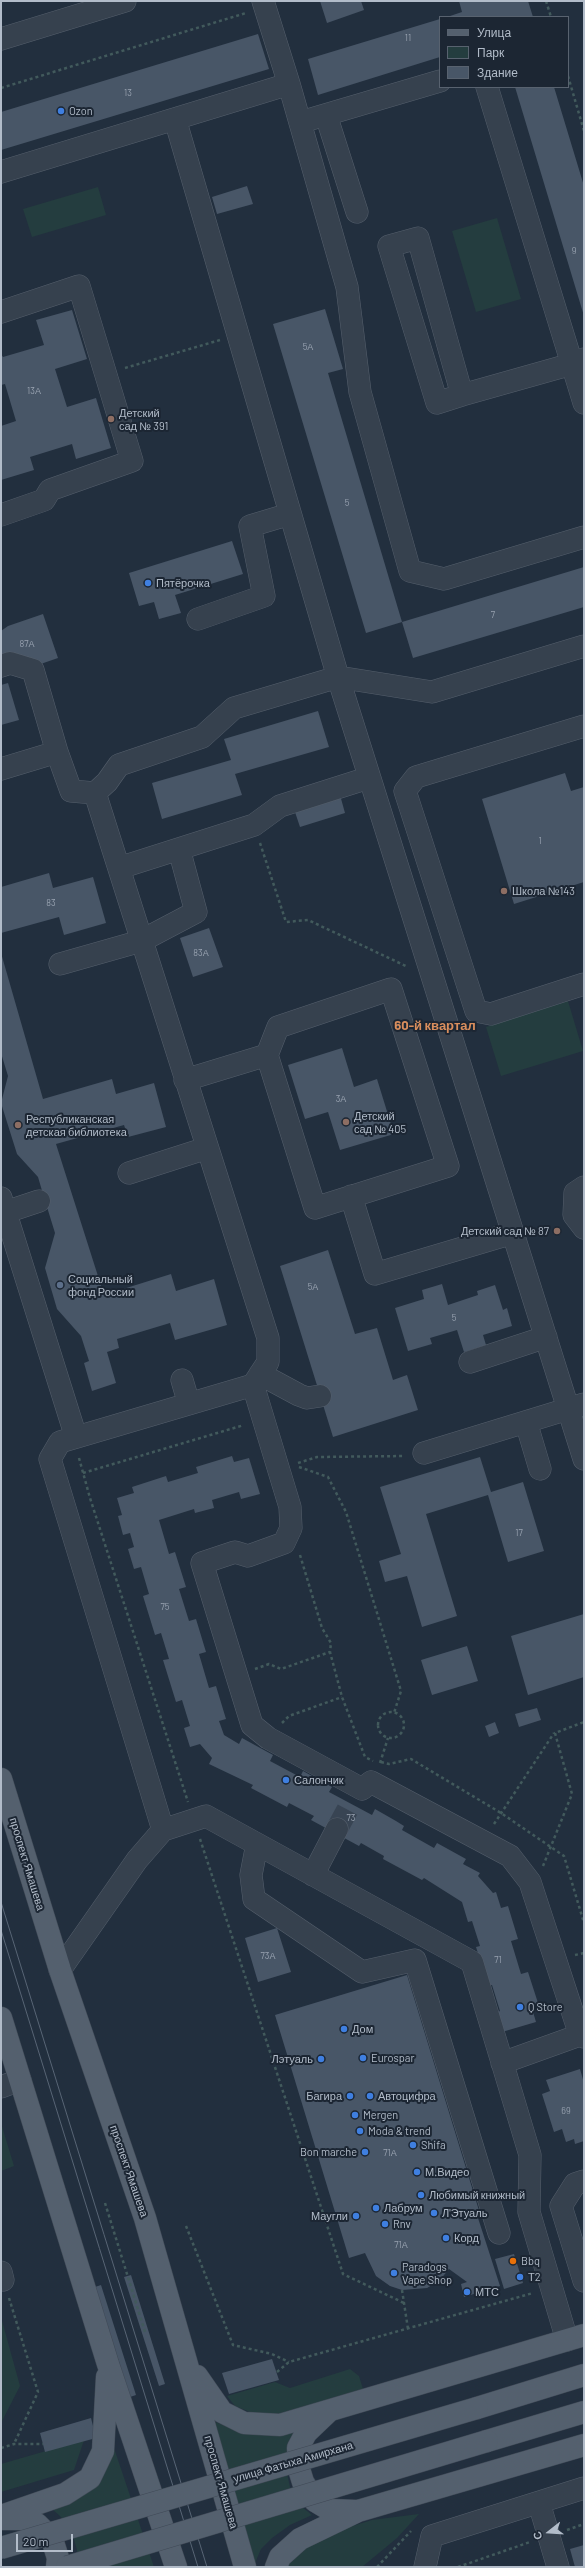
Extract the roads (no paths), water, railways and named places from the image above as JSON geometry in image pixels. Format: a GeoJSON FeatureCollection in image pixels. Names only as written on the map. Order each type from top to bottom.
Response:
{"type":"FeatureCollection","features":[{"type":"Feature","properties":{"kind":"main road","name":"проспект Ямашева"},"geometry":{"type":"LineString","coordinates":[[1,1779],[60,1970],[145,2218],[187,2360],[245,2567]]}},
{"type":"Feature","properties":{"kind":"main road"},"geometry":{"type":"LineString","coordinates":[[1,2018],[11,2084],[108,2364],[176,2567]]}},
{"type":"Feature","properties":{"kind":"main road"},"geometry":{"type":"LineString","coordinates":[[187,2360],[222,2412],[244,2423],[280,2425],[576,2338]]}},
{"type":"Feature","properties":{"kind":"main road"},"geometry":{"type":"LineString","coordinates":[[1,2518],[65,2494],[90,2478],[103,2451],[108,2364]]}},
{"type":"Feature","properties":{"kind":"main road","name":"улица Фатыха Амирхана"},"geometry":{"type":"LineString","coordinates":[[1,2548],[584,2375]]}},
{"type":"Feature","properties":{"kind":"main road"},"geometry":{"type":"LineString","coordinates":[[330,2410],[306,2433],[298,2448],[303,2482],[315,2501],[330,2510],[358,2511]]}},
{"type":"Feature","properties":{"kind":"main road"},"geometry":{"type":"LineString","coordinates":[[67,2567],[584,2412]]}},
{"type":"Feature","properties":{"kind":"main road"},"geometry":{"type":"LineString","coordinates":[[276,2567],[280,2557],[300,2539],[358,2511],[584,2445]]}},
{"type":"Feature","properties":{"kind":"main road"},"geometry":{"type":"LineString","coordinates":[[1,2518],[21,2519],[37,2524],[52,2539],[58,2558],[57,2567]]}},
{"type":"Feature","properties":{"kind":"street"},"geometry":{"type":"LineString","coordinates":[[1,39],[125,1]]}},
{"type":"Feature","properties":{"kind":"street"},"geometry":{"type":"LineString","coordinates":[[264,4],[301,122],[347,288],[360,392],[410,571],[444,579],[584,537]]}},
{"type":"Feature","properties":{"kind":"street"},"geometry":{"type":"LineString","coordinates":[[301,122],[439,81]]}},
{"type":"Feature","properties":{"kind":"street"},"geometry":{"type":"LineString","coordinates":[[1,172],[289,84]]}},
{"type":"Feature","properties":{"kind":"street"},"geometry":{"type":"LineString","coordinates":[[487,88],[578,361],[584,403]]}},
{"type":"Feature","properties":{"kind":"street"},"geometry":{"type":"LineString","coordinates":[[326,115],[357,212]]}},
{"type":"Feature","properties":{"kind":"street"},"geometry":{"type":"LineString","coordinates":[[175,119],[368,778],[546,1337],[576,1406],[584,1459]]}},
{"type":"Feature","properties":{"kind":"street"},"geometry":{"type":"LineString","coordinates":[[462,395],[418,238],[389,246],[437,402],[462,395],[578,361]]}},
{"type":"Feature","properties":{"kind":"street"},"geometry":{"type":"LineString","coordinates":[[1,312],[79,286],[132,462],[50,490],[44,500],[1,515]]}},
{"type":"Feature","properties":{"kind":"street"},"geometry":{"type":"LineString","coordinates":[[198,619],[264,596],[250,526],[290,514]]}},
{"type":"Feature","properties":{"kind":"street"},"geometry":{"type":"LineString","coordinates":[[1,666],[10,663],[33,670],[57,752],[71,791],[95,793],[107,782],[119,765],[202,737],[234,708],[338,677],[432,692],[584,646]]}},
{"type":"Feature","properties":{"kind":"street"},"geometry":{"type":"LineString","coordinates":[[584,726],[416,777],[405,791],[476,1011],[491,1014],[584,984]]}},
{"type":"Feature","properties":{"kind":"street"},"geometry":{"type":"LineString","coordinates":[[1,769],[57,752]]}},
{"type":"Feature","properties":{"kind":"street"},"geometry":{"type":"LineString","coordinates":[[119,868],[254,825],[280,806],[368,778]]}},
{"type":"Feature","properties":{"kind":"street"},"geometry":{"type":"LineString","coordinates":[[95,793],[141,942],[268,1338],[268,1362],[256,1380],[77,1445],[60,1442],[50,1459],[164,1830]]}},
{"type":"Feature","properties":{"kind":"street"},"geometry":{"type":"LineString","coordinates":[[60,964],[141,942],[196,912],[179,849]]}},
{"type":"Feature","properties":{"kind":"street"},"geometry":{"type":"LineString","coordinates":[[391,989],[448,1166],[315,1208],[267,1055],[278,1027],[391,989]]}},
{"type":"Feature","properties":{"kind":"street"},"geometry":{"type":"LineString","coordinates":[[185,1080],[267,1055]]}},
{"type":"Feature","properties":{"kind":"street"},"geometry":{"type":"LineString","coordinates":[[129,1173],[207,1148]]}},
{"type":"Feature","properties":{"kind":"street"},"geometry":{"type":"LineString","coordinates":[[584,1187],[575,1193],[574,1215],[584,1228]]}},
{"type":"Feature","properties":{"kind":"street"},"geometry":{"type":"LineString","coordinates":[[351,1196],[376,1274],[513,1233]]}},
{"type":"Feature","properties":{"kind":"street"},"geometry":{"type":"LineString","coordinates":[[39,1201],[4,1205],[77,1445]]}},
{"type":"Feature","properties":{"kind":"street"},"geometry":{"type":"LineString","coordinates":[[470,1362],[546,1337]]}},
{"type":"Feature","properties":{"kind":"street"},"geometry":{"type":"LineString","coordinates":[[182,1380],[189,1404]]}},
{"type":"Feature","properties":{"kind":"street"},"geometry":{"type":"LineString","coordinates":[[256,1380],[299,1396],[307,1398],[320,1396]]}},
{"type":"Feature","properties":{"kind":"street"},"geometry":{"type":"LineString","coordinates":[[256,1380],[263,1420],[290,1507],[291,1528],[284,1543],[248,1556],[235,1552],[202,1563],[252,1725],[268,1738],[356,1796],[371,1782],[510,1856],[532,1888],[582,2036],[502,2063]]}},
{"type":"Feature","properties":{"kind":"street"},"geometry":{"type":"LineString","coordinates":[[424,1453],[576,1406]]}},
{"type":"Feature","properties":{"kind":"street"},"geometry":{"type":"LineString","coordinates":[[526,1422],[540,1469]]}},
{"type":"Feature","properties":{"kind":"street"},"geometry":{"type":"LineString","coordinates":[[60,1970],[137,1860],[164,1830],[206,1816],[472,1962],[530,2155],[529,2212],[555,2296],[576,2338]]}},
{"type":"Feature","properties":{"kind":"street"},"geometry":{"type":"LineString","coordinates":[[313,1874],[337,1830]]}},
{"type":"Feature","properties":{"kind":"street"},"geometry":{"type":"LineString","coordinates":[[257,1844],[251,1876],[254,1899],[362,1972],[415,1960],[499,2233]]}},
{"type":"Feature","properties":{"kind":"street"},"geometry":{"type":"LineString","coordinates":[[584,2181],[575,2184],[561,2206],[584,2281]]}},
{"type":"Feature","properties":{"kind":"street"},"geometry":{"type":"LineString","coordinates":[[555,2296],[584,2286]]}},
{"type":"Feature","properties":{"kind":"street"},"geometry":{"type":"LineString","coordinates":[[425,2567],[432,2536],[584,2488]]}},
{"type":"Feature","properties":{"kind":"street"},"geometry":{"type":"LineString","coordinates":[[540,2503],[548,2536],[558,2567]]}},
{"type":"Feature","properties":{"kind":"tunnel"},"geometry":{"type":"LineString","coordinates":[[337,1829],[351,1803]]}},
{"type":"Feature","properties":{"kind":"tram line"},"geometry":{"type":"LineString","coordinates":[[1,1902],[207,2567]]}},
{"type":"Feature","properties":{"kind":"tram line"},"geometry":{"type":"LineString","coordinates":[[1,1930],[198,2567]]}},
{"type":"Feature","properties":{"kind":"place","name":"Ozon"},"geometry":{"type":"Point","coordinates":[61,111]}},
{"type":"Feature","properties":{"kind":"place","name":"Детский сад № 391"},"geometry":{"type":"Point","coordinates":[111,419]}},
{"type":"Feature","properties":{"kind":"place","name":"Пятёрочка"},"geometry":{"type":"Point","coordinates":[148,583]}},
{"type":"Feature","properties":{"kind":"place","name":"Школа №143"},"geometry":{"type":"Point","coordinates":[504,891]}},
{"type":"Feature","properties":{"kind":"place","name":"Детский сад № 405"},"geometry":{"type":"Point","coordinates":[346,1122]}},
{"type":"Feature","properties":{"kind":"place","name":"Республиканская детская библиотека"},"geometry":{"type":"Point","coordinates":[18,1125]}},
{"type":"Feature","properties":{"kind":"place","name":"Детский сад № 87"},"geometry":{"type":"Point","coordinates":[557,1231]}},
{"type":"Feature","properties":{"kind":"place","name":"Социальный фонд России"},"geometry":{"type":"Point","coordinates":[60,1285]}},
{"type":"Feature","properties":{"kind":"place","name":"Салончик"},"geometry":{"type":"Point","coordinates":[286,1780]}},
{"type":"Feature","properties":{"kind":"place","name":"Q Store"},"geometry":{"type":"Point","coordinates":[520,2007]}},
{"type":"Feature","properties":{"kind":"place","name":"Дом"},"geometry":{"type":"Point","coordinates":[344,2029]}},
{"type":"Feature","properties":{"kind":"place","name":"Eurospar"},"geometry":{"type":"Point","coordinates":[363,2058]}},
{"type":"Feature","properties":{"kind":"place","name":"Лэтуаль"},"geometry":{"type":"Point","coordinates":[321,2059]}},
{"type":"Feature","properties":{"kind":"place","name":"Багира"},"geometry":{"type":"Point","coordinates":[350,2096]}},
{"type":"Feature","properties":{"kind":"place","name":"Автоцифра"},"geometry":{"type":"Point","coordinates":[370,2096]}},
{"type":"Feature","properties":{"kind":"place","name":"Mergen"},"geometry":{"type":"Point","coordinates":[355,2115]}},
{"type":"Feature","properties":{"kind":"place","name":"Moda & trend"},"geometry":{"type":"Point","coordinates":[360,2131]}},
{"type":"Feature","properties":{"kind":"place","name":"Shifa"},"geometry":{"type":"Point","coordinates":[413,2145]}},
{"type":"Feature","properties":{"kind":"place","name":"Bon marche"},"geometry":{"type":"Point","coordinates":[365,2152]}},
{"type":"Feature","properties":{"kind":"place","name":"М.Видео"},"geometry":{"type":"Point","coordinates":[417,2172]}},
{"type":"Feature","properties":{"kind":"place","name":"Любимый книжный"},"geometry":{"type":"Point","coordinates":[421,2195]}},
{"type":"Feature","properties":{"kind":"place","name":"Лабрум"},"geometry":{"type":"Point","coordinates":[376,2208]}},
{"type":"Feature","properties":{"kind":"place","name":"Л'Этуаль"},"geometry":{"type":"Point","coordinates":[434,2213]}},
{"type":"Feature","properties":{"kind":"place","name":"Маугли"},"geometry":{"type":"Point","coordinates":[356,2216]}},
{"type":"Feature","properties":{"kind":"place","name":"Rnv"},"geometry":{"type":"Point","coordinates":[385,2224]}},
{"type":"Feature","properties":{"kind":"place","name":"Корд"},"geometry":{"type":"Point","coordinates":[446,2238]}},
{"type":"Feature","properties":{"kind":"place","name":"Bbq"},"geometry":{"type":"Point","coordinates":[513,2261]}},
{"type":"Feature","properties":{"kind":"place","name":"Paradogs Vape Shop"},"geometry":{"type":"Point","coordinates":[394,2273]}},
{"type":"Feature","properties":{"kind":"place","name":"Т2"},"geometry":{"type":"Point","coordinates":[520,2277]}},
{"type":"Feature","properties":{"kind":"place","name":"МТС"},"geometry":{"type":"Point","coordinates":[467,2292]}},
{"type":"Feature","properties":{"kind":"district","name":"60-й квартал"},"geometry":{"type":"Point","coordinates":[435,1026]}}]}
